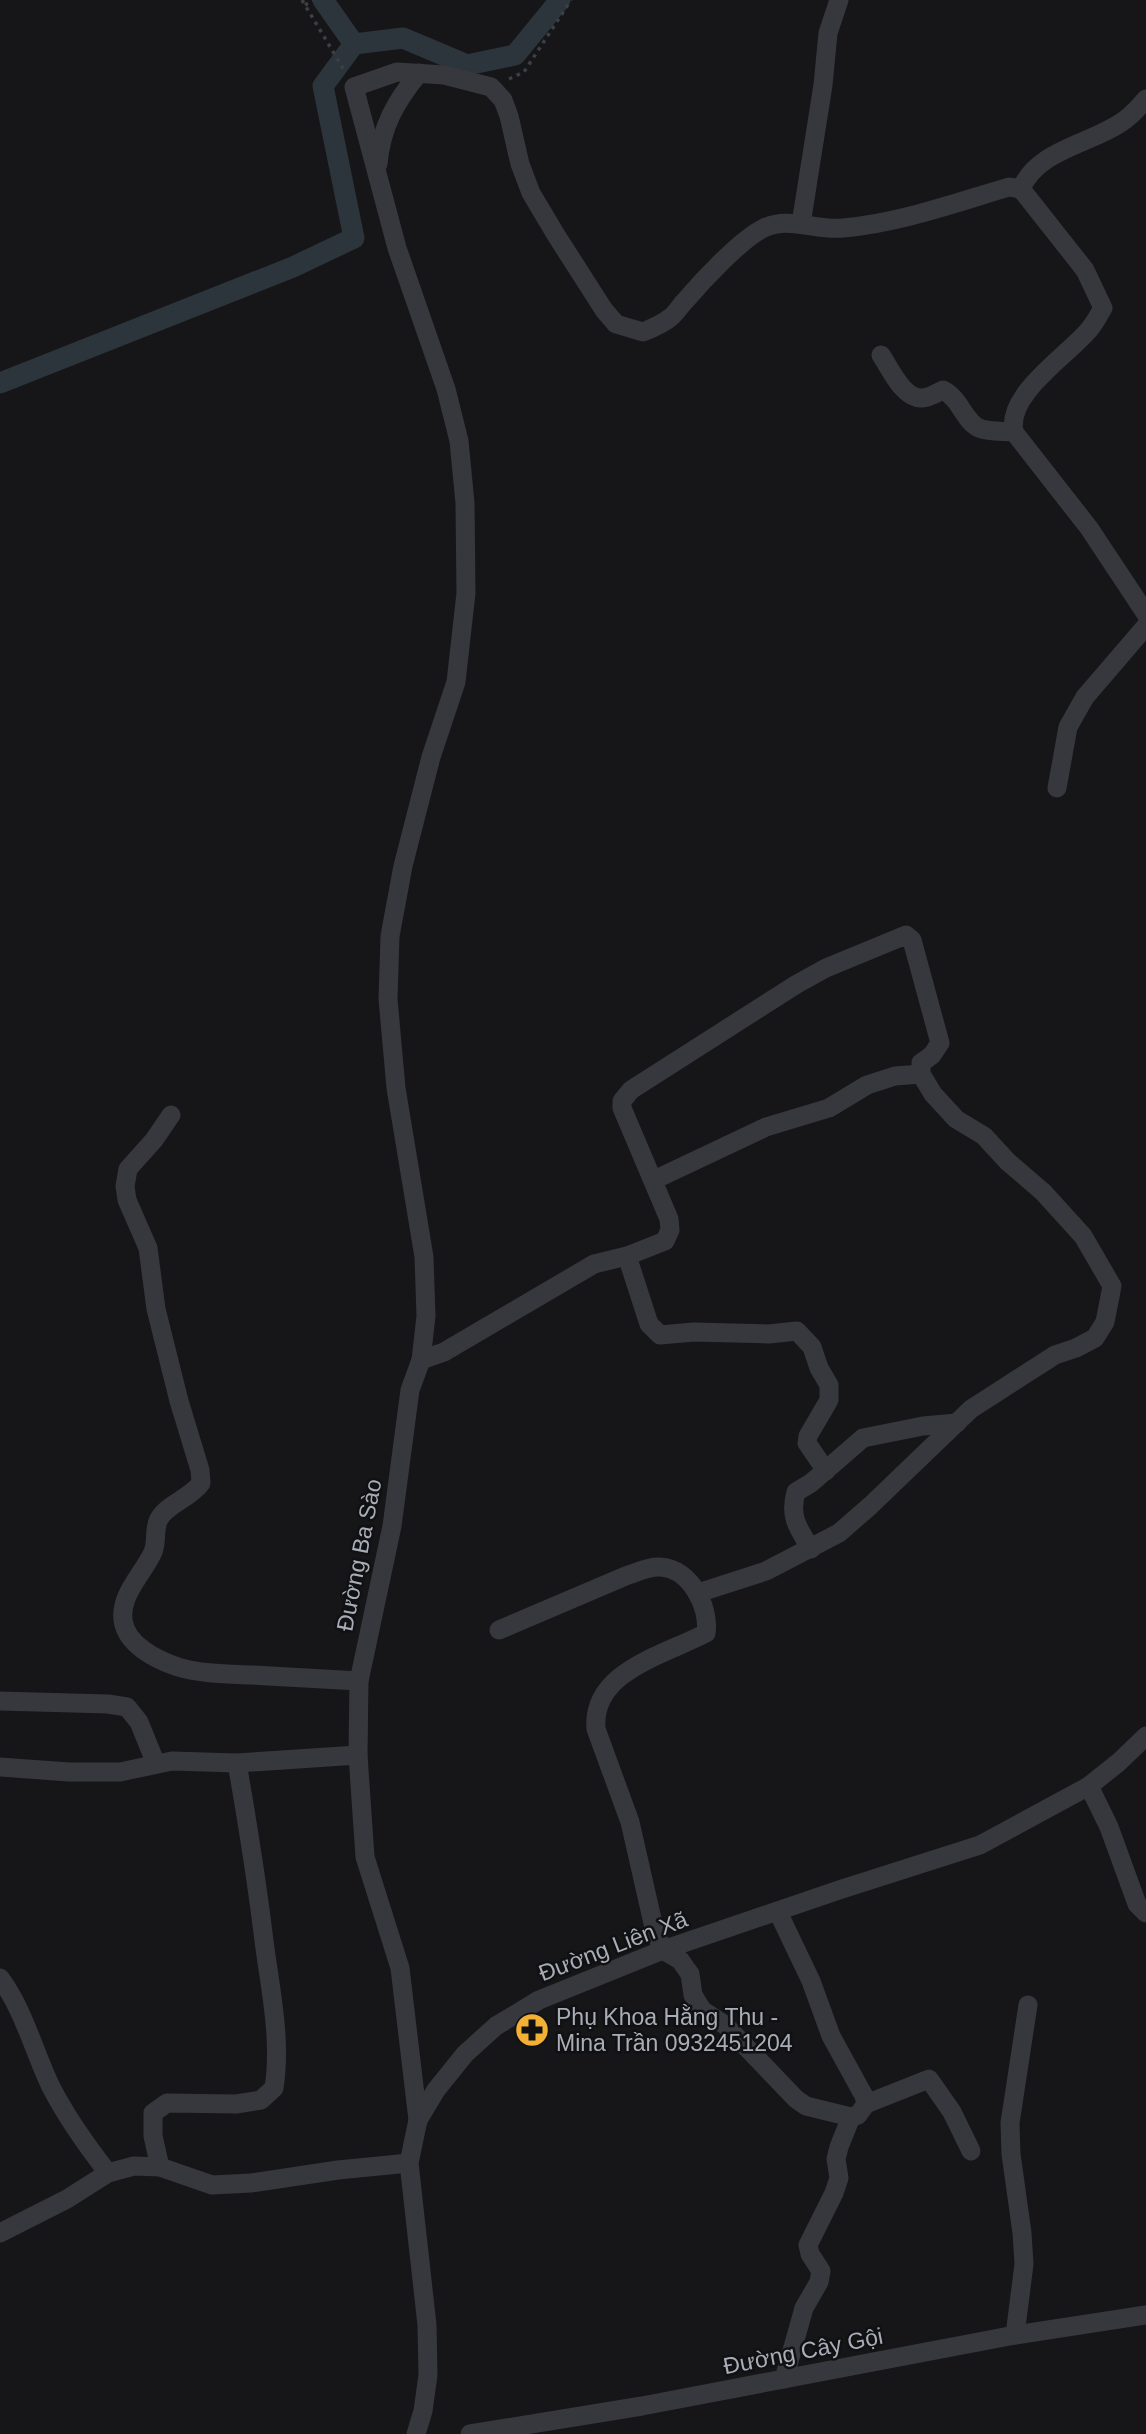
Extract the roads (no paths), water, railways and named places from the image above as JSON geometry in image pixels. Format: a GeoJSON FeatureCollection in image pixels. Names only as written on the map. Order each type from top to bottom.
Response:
{"type":"FeatureCollection","features":[{"type":"Feature","properties":{"kind":"street"},"geometry":{"type":"LineString","coordinates":[[801,224],[815,143],[828,33],[839,0]]}},
{"type":"Feature","properties":{"kind":"street","name":"Đường Ba Sào"},"geometry":{"type":"LineString","coordinates":[[418,2120],[400,1968],[365,1857],[358,1755],[359,1681],[392,1526],[410,1390],[421,1360],[426,1316],[424,1256],[396,1088],[388,999],[390,936],[403,866],[431,757],[456,682],[466,593],[465,503],[459,441],[446,389],[397,248],[354,87],[397,72],[419,73]]}},
{"type":"Feature","properties":{"kind":"street"},"geometry":{"type":"LineString","coordinates":[[376,176],[379,146],[387,120],[401,94],[419,73],[444,75],[491,87],[503,100],[520,164],[531,193],[604,310],[616,324],[643,332],[671,317],[686,299],[754,234],[773,225],[801,224],[825,229],[844,228],[920,213],[1009,187],[1021,189],[1085,270],[1103,309],[1088,331],[1027,391],[1014,415],[1014,432],[1089,528],[1146,614]]}},
{"type":"Feature","properties":{"kind":"street"},"geometry":{"type":"LineString","coordinates":[[1021,189],[1032,171],[1066,149],[1126,119],[1146,99]]}},
{"type":"Feature","properties":{"kind":"street"},"geometry":{"type":"LineString","coordinates":[[881,355],[902,388],[915,398],[925,399],[943,390],[953,395],[980,429],[1014,432]]}},
{"type":"Feature","properties":{"kind":"street"},"geometry":{"type":"LineString","coordinates":[[1057,788],[1068,727],[1085,696],[1146,626]]}},
{"type":"Feature","properties":{"kind":"street"},"geometry":{"type":"LineString","coordinates":[[421,1360],[444,1352],[594,1264],[627,1256],[665,1241],[670,1230],[669,1219],[622,1108],[622,1101],[631,1090],[797,984],[827,968],[906,935],[912,940],[940,1043],[932,1055],[920,1063],[921,1074],[933,1094],[956,1119],[984,1136],[1008,1162],[1043,1192],[1083,1236],[1112,1286],[1105,1322],[1095,1338],[1055,1355],[971,1409],[870,1506],[839,1532],[766,1571],[698,1593]]}},
{"type":"Feature","properties":{"kind":"street"},"geometry":{"type":"LineString","coordinates":[[654,1180],[766,1128],[829,1108],[867,1085],[895,1076],[921,1074]]}},
{"type":"Feature","properties":{"kind":"street"},"geometry":{"type":"LineString","coordinates":[[172,1115],[128,1170],[125,1186],[127,1200],[148,1248],[156,1309],[200,1470],[201,1483],[194,1493],[167,1510],[158,1520],[153,1552],[134,1581],[123,1620],[129,1634],[141,1648],[178,1667],[207,1673],[359,1681]]}},
{"type":"Feature","properties":{"kind":"street"},"geometry":{"type":"LineString","coordinates":[[627,1256],[649,1324],[660,1335],[694,1332],[769,1334],[797,1331],[812,1347],[819,1368],[829,1385],[829,1400],[808,1436],[807,1443],[826,1471]]}},
{"type":"Feature","properties":{"kind":"street"},"geometry":{"type":"LineString","coordinates":[[811,1549],[796,1525],[792,1508],[796,1492],[826,1471],[863,1438],[923,1426],[957,1423]]}},
{"type":"Feature","properties":{"kind":"street"},"geometry":{"type":"LineString","coordinates":[[499,1630],[646,1569],[660,1567],[675,1571],[698,1593],[708,1622],[706,1633],[631,1670],[609,1685],[595,1714],[596,1729],[630,1822],[655,1932],[663,1950],[680,1960],[690,1974],[693,1995],[702,2010],[725,2025],[787,2092],[806,2106],[858,2110],[929,2080],[934,2083],[952,2112],[971,2151]]}},
{"type":"Feature","properties":{"kind":"street"},"geometry":{"type":"LineString","coordinates":[[0,1701],[108,1704],[127,1707],[139,1722],[156,1764]]}},
{"type":"Feature","properties":{"kind":"street","name":"Đường Liên Xã"},"geometry":{"type":"LineString","coordinates":[[416,2434],[423,2411],[428,2375],[427,2325],[409,2163],[418,2120],[436,2090],[465,2054],[496,2026],[539,2000],[663,1950],[980,1846],[1088,1786],[1146,1736]]}},
{"type":"Feature","properties":{"kind":"street"},"geometry":{"type":"LineString","coordinates":[[0,1767],[69,1772],[120,1772],[173,1761],[237,1763],[358,1755]]}},
{"type":"Feature","properties":{"kind":"street"},"geometry":{"type":"LineString","coordinates":[[160,2167],[153,2136],[153,2113],[167,2103],[236,2104],[261,2099],[274,2088],[277,2070],[271,1987],[259,1893],[237,1763]]}},
{"type":"Feature","properties":{"kind":"street"},"geometry":{"type":"LineString","coordinates":[[1088,1786],[1109,1827],[1138,1904],[1146,1913]]}},
{"type":"Feature","properties":{"kind":"street"},"geometry":{"type":"LineString","coordinates":[[778,1912],[811,1981],[831,2036],[855,2076],[858,2110],[839,2147],[836,2159],[839,2178],[834,2193],[808,2245],[810,2255],[821,2271],[819,2282],[804,2308],[783,2379]]}},
{"type":"Feature","properties":{"kind":"street"},"geometry":{"type":"LineString","coordinates":[[0,1978],[16,2006],[52,2087],[82,2140],[108,2174]]}},
{"type":"Feature","properties":{"kind":"street"},"geometry":{"type":"LineString","coordinates":[[1015,2335],[1024,2264],[1010,2123],[1028,2005]]}},
{"type":"Feature","properties":{"kind":"street"},"geometry":{"type":"LineString","coordinates":[[0,2233],[67,2199],[108,2174],[134,2166],[160,2167],[212,2185],[251,2183],[409,2163]]}},
{"type":"Feature","properties":{"kind":"street","name":"Đường Cây Gội"},"geometry":{"type":"LineString","coordinates":[[470,2434],[642,2406],[1015,2335],[1146,2315]]}},
{"type":"Feature","properties":{"kind":"waterway"},"geometry":{"type":"LineString","coordinates":[[323,0],[354,44]]}},
{"type":"Feature","properties":{"kind":"waterway"},"geometry":{"type":"LineString","coordinates":[[0,383],[293,267],[354,238],[323,86],[354,44],[403,38],[467,65],[515,55],[560,0]]}},
{"type":"Feature","properties":{"kind":"place","name":"Phụ Khoa Hằng Thu - Mina Trần 0932451204"},"geometry":{"type":"Point","coordinates":[532,2030]}}]}
